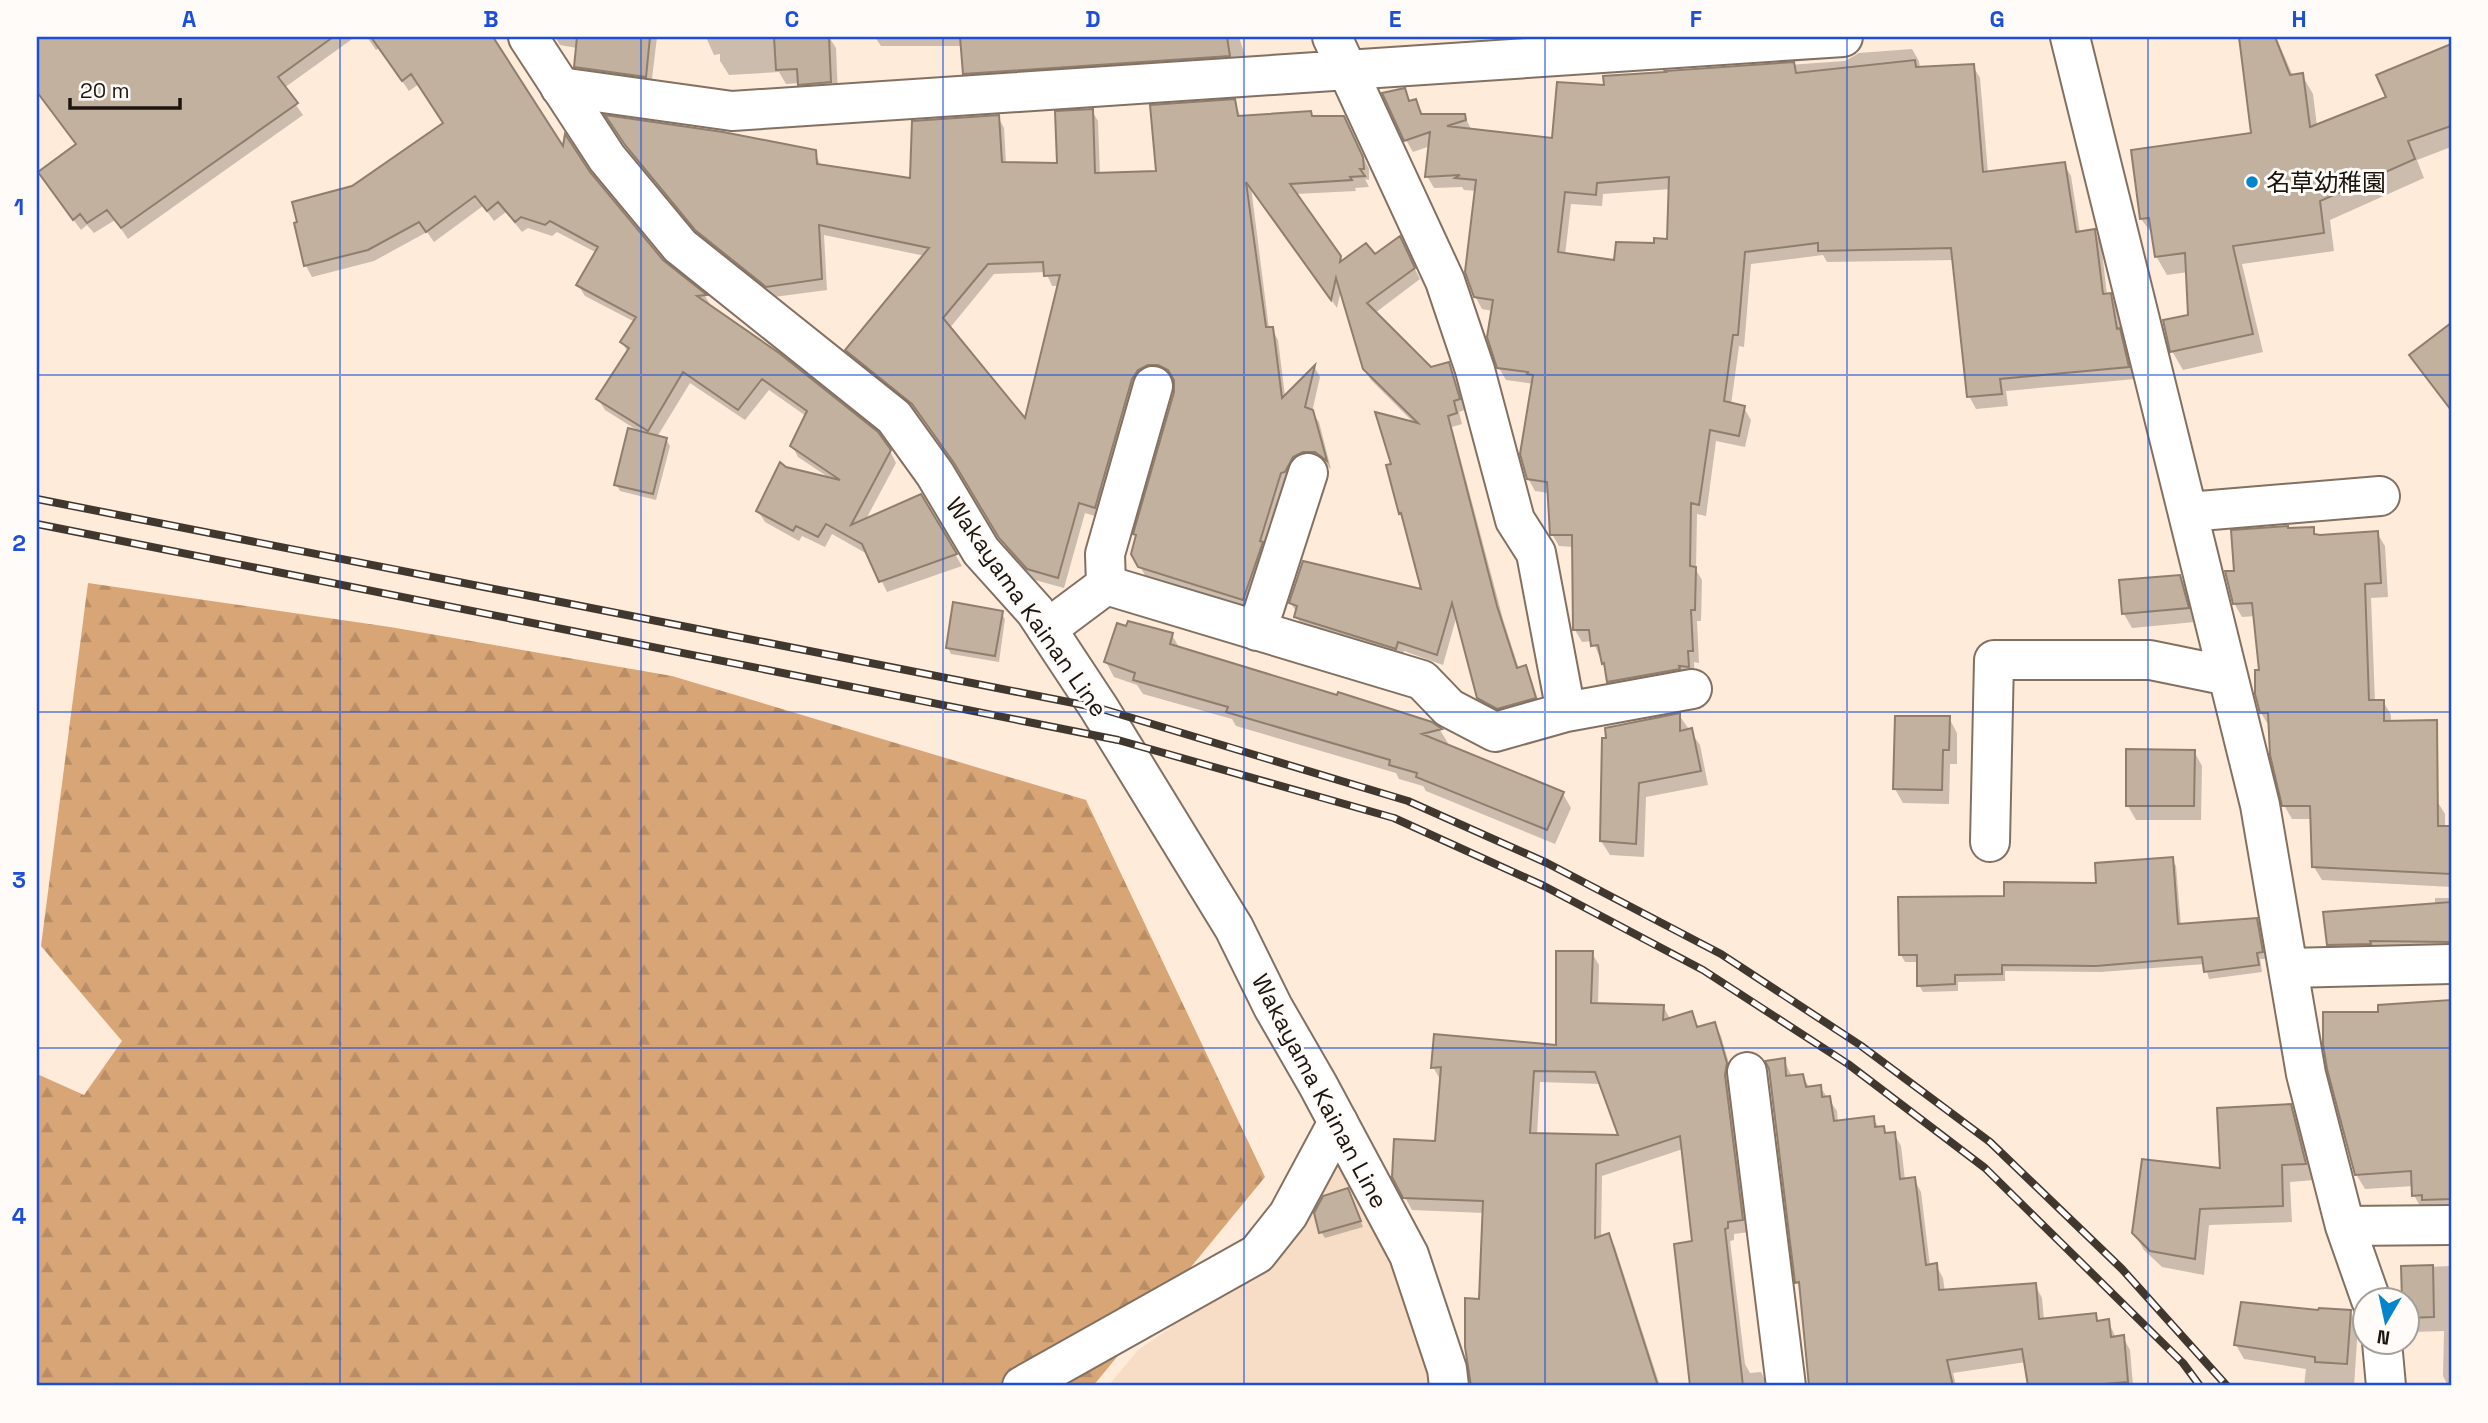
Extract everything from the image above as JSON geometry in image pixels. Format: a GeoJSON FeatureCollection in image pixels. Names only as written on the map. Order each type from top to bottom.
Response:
{"type":"FeatureCollection","features":[{"type":"Feature","properties":{"kind":"street","name":"Wakayama Kainan Line"},"geometry":{"type":"LineString","coordinates":[[528,37],[607,158],[680,246],[894,417],[935,474],[981,551],[1035,611],[1099,708],[1234,928],[1273,1007],[1338,1122],[1409,1255],[1447,1369],[1449,1386]]}},
{"type":"Feature","properties":{"kind":"street"},"geometry":{"type":"LineString","coordinates":[[560,87],[732,111],[1340,53],[1843,37]]}},
{"type":"Feature","properties":{"kind":"street"},"geometry":{"type":"LineString","coordinates":[[2070,37],[2260,805],[2306,1074],[2345,1226],[2366,1286]]}},
{"type":"Feature","properties":{"kind":"street"},"geometry":{"type":"LineString","coordinates":[[1340,53],[1445,281],[1475,370],[1514,520],[1536,553],[1566,712]]}},
{"type":"Feature","properties":{"kind":"street"},"geometry":{"type":"LineString","coordinates":[[1106,585],[1105,554],[1153,386]]}},
{"type":"Feature","properties":{"kind":"street"},"geometry":{"type":"LineString","coordinates":[[1257,631],[1308,473]]}},
{"type":"Feature","properties":{"kind":"street"},"geometry":{"type":"LineString","coordinates":[[2188,512],[2380,496]]}},
{"type":"Feature","properties":{"kind":"street"},"geometry":{"type":"LineString","coordinates":[[1106,585],[1422,680],[1449,708],[1495,732],[1566,712],[1692,689]]}},
{"type":"Feature","properties":{"kind":"street"},"geometry":{"type":"LineString","coordinates":[[1047,629],[1106,585]]}},
{"type":"Feature","properties":{"kind":"street"},"geometry":{"type":"LineString","coordinates":[[1990,842],[1994,660],[2150,660],[2228,676]]}},
{"type":"Feature","properties":{"kind":"street"},"geometry":{"type":"LineString","coordinates":[[2288,968],[2451,964]]}},
{"type":"Feature","properties":{"kind":"street"},"geometry":{"type":"LineString","coordinates":[[1747,1072],[1786,1386]]}},
{"type":"Feature","properties":{"kind":"street"},"geometry":{"type":"LineString","coordinates":[[1022,1386],[1257,1254],[1288,1215],[1338,1122]]}},
{"type":"Feature","properties":{"kind":"street"},"geometry":{"type":"LineString","coordinates":[[2345,1226],[2451,1224]]}},
{"type":"Feature","properties":{"kind":"street"},"geometry":{"type":"LineString","coordinates":[[2383,1356],[2386,1386]]}},
{"type":"Feature","properties":{"kind":"shaded area"},"geometry":{"type":"Polygon","coordinates":[[[1337,1152],[1382,1241],[1435,1386],[1108,1386],[1138,1350],[1245,1276],[1337,1152]]]}},
{"type":"Feature","properties":{"kind":"green space"},"geometry":{"type":"Polygon","coordinates":[[[88,583],[390,627],[672,676],[1086,800],[1265,1177],[1093,1386],[37,1386],[37,1074],[84,1095],[122,1041],[41,946],[88,583]]]}},
{"type":"Feature","properties":{"kind":"building"},"geometry":{"type":"Polygon","coordinates":[[[37,37],[333,37],[278,77],[298,103],[121,228],[107,210],[87,223],[80,214],[73,220],[38,172],[76,144],[37,92],[37,37]]]}},
{"type":"Feature","properties":{"kind":"building"},"geometry":{"type":"Polygon","coordinates":[[[371,37],[493,37],[563,146],[565,134],[590,172],[663,260],[707,295],[697,296],[779,353],[878,432],[891,450],[851,525],[921,494],[957,554],[879,582],[862,544],[826,524],[818,537],[796,526],[793,531],[756,511],[780,462],[786,467],[840,480],[790,446],[807,411],[762,379],[738,410],[683,372],[648,431],[596,399],[629,348],[620,342],[636,317],[576,285],[598,247],[550,221],[545,225],[521,217],[515,222],[498,202],[487,211],[475,196],[426,232],[419,222],[368,250],[304,266],[292,202],[352,186],[443,123],[411,74],[402,81],[371,37]]]}},
{"type":"Feature","properties":{"kind":"building"},"geometry":{"type":"Polygon","coordinates":[[[577,37],[650,37],[646,77],[574,67],[577,37]]]}},
{"type":"Feature","properties":{"kind":"building"},"geometry":{"type":"Polygon","coordinates":[[[774,37],[829,37],[831,82],[798,85],[797,69],[776,70],[774,37]]]}},
{"type":"Feature","properties":{"kind":"building"},"geometry":{"type":"Polygon","coordinates":[[[960,37],[1227,37],[1230,56],[963,74],[960,37]]]}},
{"type":"Feature","properties":{"kind":"building"},"geometry":{"type":"Polygon","coordinates":[[[2239,37],[2275,37],[2290,75],[2303,73],[2310,127],[2386,97],[2376,75],[2451,44],[2451,126],[2408,141],[2415,159],[2320,201],[2324,233],[2233,246],[2253,334],[2170,352],[2163,320],[2188,315],[2185,253],[2155,257],[2149,218],[2140,219],[2131,150],[2251,133],[2239,37]]]}},
{"type":"Feature","properties":{"kind":"building"},"geometry":{"type":"Polygon","coordinates":[[[1915,60],[1916,67],[1974,64],[1983,172],[2065,162],[2076,232],[2095,229],[2103,294],[2111,293],[2117,329],[2120,328],[2129,367],[2000,379],[2002,394],[1967,397],[1951,248],[1818,251],[1818,243],[1745,252],[1738,335],[1733,335],[1724,401],[1745,406],[1739,436],[1710,430],[1699,505],[1691,503],[1690,566],[1696,567],[1695,610],[1691,610],[1693,651],[1688,651],[1689,667],[1679,666],[1680,669],[1607,682],[1598,645],[1591,646],[1589,630],[1573,630],[1572,535],[1550,535],[1547,482],[1527,479],[1520,454],[1533,375],[1497,368],[1487,337],[1493,300],[1474,297],[1465,272],[1476,180],[1455,178],[1460,175],[1425,177],[1430,132],[1404,141],[1382,93],[1405,88],[1409,101],[1416,99],[1421,114],[1465,114],[1466,120],[1447,126],[1552,138],[1557,82],[1604,85],[1603,76],[1794,62],[1796,73],[1915,60]],[[1669,177],[1597,183],[1596,195],[1565,192],[1558,252],[1614,260],[1616,242],[1654,243],[1654,238],[1667,239],[1669,177]]]}},
{"type":"Feature","properties":{"kind":"building"},"geometry":{"type":"Polygon","coordinates":[[[1235,99],[1238,116],[1311,111],[1312,116],[1344,116],[1363,157],[1364,169],[1360,169],[1365,176],[1350,177],[1352,180],[1290,184],[1341,256],[1340,262],[1366,243],[1375,254],[1400,236],[1415,268],[1367,303],[1431,367],[1449,362],[1460,399],[1454,401],[1457,413],[1448,416],[1497,606],[1517,668],[1526,665],[1536,698],[1497,709],[1477,698],[1452,603],[1437,655],[1398,642],[1396,649],[1294,617],[1297,606],[1289,603],[1303,561],[1421,589],[1386,465],[1391,464],[1375,412],[1418,423],[1363,369],[1336,278],[1331,300],[1246,182],[1266,327],[1273,327],[1282,398],[1315,365],[1305,407],[1313,410],[1327,461],[1315,452],[1303,452],[1293,457],[1285,472],[1281,473],[1260,541],[1263,542],[1243,600],[1138,567],[1131,554],[1136,535],[1133,534],[1174,392],[1174,380],[1168,370],[1158,365],[1148,365],[1138,370],[1132,379],[1095,508],[1079,503],[1058,578],[1027,569],[999,538],[954,463],[912,404],[845,350],[929,248],[819,225],[822,279],[766,287],[695,230],[625,145],[605,115],[723,132],[816,150],[817,164],[910,178],[912,121],[999,115],[1002,162],[1057,163],[1055,111],[1093,109],[1095,173],[1156,171],[1150,105],[1235,99]],[[1043,262],[988,264],[943,318],[1025,418],[1060,275],[1044,276],[1043,262]]]}},
{"type":"Feature","properties":{"kind":"building"},"geometry":{"type":"Polygon","coordinates":[[[2451,323],[2451,410],[2409,355],[2451,323]]]}},
{"type":"Feature","properties":{"kind":"building"},"geometry":{"type":"Polygon","coordinates":[[[628,428],[667,438],[653,494],[614,485],[628,428]]]}},
{"type":"Feature","properties":{"kind":"building"},"geometry":{"type":"Polygon","coordinates":[[[2314,527],[2314,534],[2320,535],[2378,531],[2381,583],[2365,584],[2369,700],[2384,700],[2384,721],[2437,720],[2438,826],[2451,826],[2451,874],[2312,867],[2310,806],[2282,806],[2270,755],[2268,713],[2260,713],[2255,694],[2255,670],[2259,670],[2252,603],[2233,604],[2225,571],[2234,571],[2231,530],[2314,527]]]}},
{"type":"Feature","properties":{"kind":"building"},"geometry":{"type":"Polygon","coordinates":[[[2180,575],[2189,608],[2122,614],[2119,580],[2180,575]]]}},
{"type":"Feature","properties":{"kind":"building"},"geometry":{"type":"Polygon","coordinates":[[[953,602],[1003,611],[995,656],[946,648],[953,602]]]}},
{"type":"Feature","properties":{"kind":"building"},"geometry":{"type":"Polygon","coordinates":[[[1128,621],[1173,633],[1170,644],[1432,722],[1442,729],[1422,734],[1564,792],[1547,830],[1416,777],[1417,773],[1389,765],[1390,760],[1226,712],[1228,707],[1133,680],[1135,673],[1104,662],[1117,623],[1126,626],[1128,621]]]}},
{"type":"Feature","properties":{"kind":"building"},"geometry":{"type":"Polygon","coordinates":[[[1680,713],[1680,731],[1692,728],[1701,771],[1639,783],[1636,844],[1600,841],[1602,738],[1606,738],[1605,728],[1680,713]]]}},
{"type":"Feature","properties":{"kind":"building"},"geometry":{"type":"Polygon","coordinates":[[[1895,716],[1950,716],[1949,750],[1943,750],[1942,790],[1893,789],[1895,716]]]}},
{"type":"Feature","properties":{"kind":"building"},"geometry":{"type":"Polygon","coordinates":[[[2126,749],[2195,750],[2194,806],[2126,806],[2126,749]]]}},
{"type":"Feature","properties":{"kind":"building"},"geometry":{"type":"Polygon","coordinates":[[[2173,857],[2178,924],[2257,918],[2263,952],[2257,953],[2259,965],[2204,972],[2202,957],[2096,966],[2002,965],[2002,974],[1955,975],[1955,984],[1917,986],[1917,955],[1899,955],[1898,897],[2004,896],[2004,882],[2096,883],[2095,863],[2173,857]]]}},
{"type":"Feature","properties":{"kind":"building"},"geometry":{"type":"Polygon","coordinates":[[[2451,902],[2451,942],[2370,941],[2371,944],[2327,945],[2323,912],[2451,902]]]}},
{"type":"Feature","properties":{"kind":"building"},"geometry":{"type":"Polygon","coordinates":[[[1556,951],[1593,951],[1591,1003],[1664,1005],[1663,1020],[1692,1011],[1697,1027],[1715,1022],[1727,1063],[1725,1075],[1743,1220],[1728,1222],[1728,1228],[1725,1229],[1743,1386],[1690,1386],[1674,1244],[1692,1241],[1680,1136],[1596,1164],[1595,1238],[1609,1233],[1658,1386],[1471,1386],[1465,1347],[1465,1298],[1479,1299],[1483,1201],[1403,1198],[1392,1177],[1394,1139],[1435,1141],[1441,1067],[1431,1068],[1434,1034],[1556,1045],[1556,951]],[[1534,1071],[1530,1133],[1618,1135],[1595,1072],[1534,1071]]]}},
{"type":"Feature","properties":{"kind":"building"},"geometry":{"type":"Polygon","coordinates":[[[2451,1000],[2451,1199],[2422,1200],[2422,1195],[2412,1196],[2411,1171],[2355,1175],[2327,1069],[2323,1044],[2323,1012],[2378,1012],[2378,1005],[2451,1000]]]}},
{"type":"Feature","properties":{"kind":"building"},"geometry":{"type":"Polygon","coordinates":[[[1785,1058],[1786,1076],[1803,1074],[1806,1087],[1821,1085],[1822,1097],[1830,1096],[1834,1121],[1874,1116],[1875,1127],[1884,1126],[1885,1133],[1895,1132],[1900,1179],[1915,1177],[1926,1265],[1937,1263],[1939,1290],[2036,1283],[2039,1319],[2096,1313],[2097,1321],[2109,1319],[2111,1337],[2124,1335],[2128,1382],[2105,1386],[2028,1386],[2022,1349],[1947,1360],[1953,1386],[1809,1386],[1799,1282],[1795,1283],[1769,1069],[1765,1061],[1785,1058]]]}},
{"type":"Feature","properties":{"kind":"building"},"geometry":{"type":"Polygon","coordinates":[[[2291,1104],[2306,1164],[2282,1165],[2283,1206],[2200,1209],[2195,1259],[2150,1251],[2132,1233],[2142,1159],[2220,1168],[2217,1108],[2291,1104]]]}},
{"type":"Feature","properties":{"kind":"building"},"geometry":{"type":"Polygon","coordinates":[[[1348,1188],[1361,1221],[1319,1233],[1314,1213],[1323,1196],[1348,1188]]]}},
{"type":"Feature","properties":{"kind":"building"},"geometry":{"type":"Polygon","coordinates":[[[2433,1265],[2434,1317],[2422,1317],[2422,1286],[2402,1286],[2401,1266],[2433,1265]]]}},
{"type":"Feature","properties":{"kind":"building"},"geometry":{"type":"Polygon","coordinates":[[[2241,1302],[2318,1310],[2351,1310],[2347,1364],[2315,1362],[2315,1357],[2234,1345],[2241,1302]]]}},
{"type":"Feature","properties":{"kind":"railway"},"geometry":{"type":"LineString","coordinates":[[37,499],[1099,708],[1408,801],[1547,863],[1721,954],[1860,1045],[1990,1142],[2122,1269],[2227,1386]]}},
{"type":"Feature","properties":{"kind":"railway"},"geometry":{"type":"LineString","coordinates":[[37,524],[1118,740],[1394,818],[1544,886],[1703,970],[1848,1064],[1985,1168],[2183,1363],[2200,1386]]}},
{"type":"Feature","properties":{"kind":"place","name":"名草幼稚園"},"geometry":{"type":"Point","coordinates":[2252,182]}}]}
